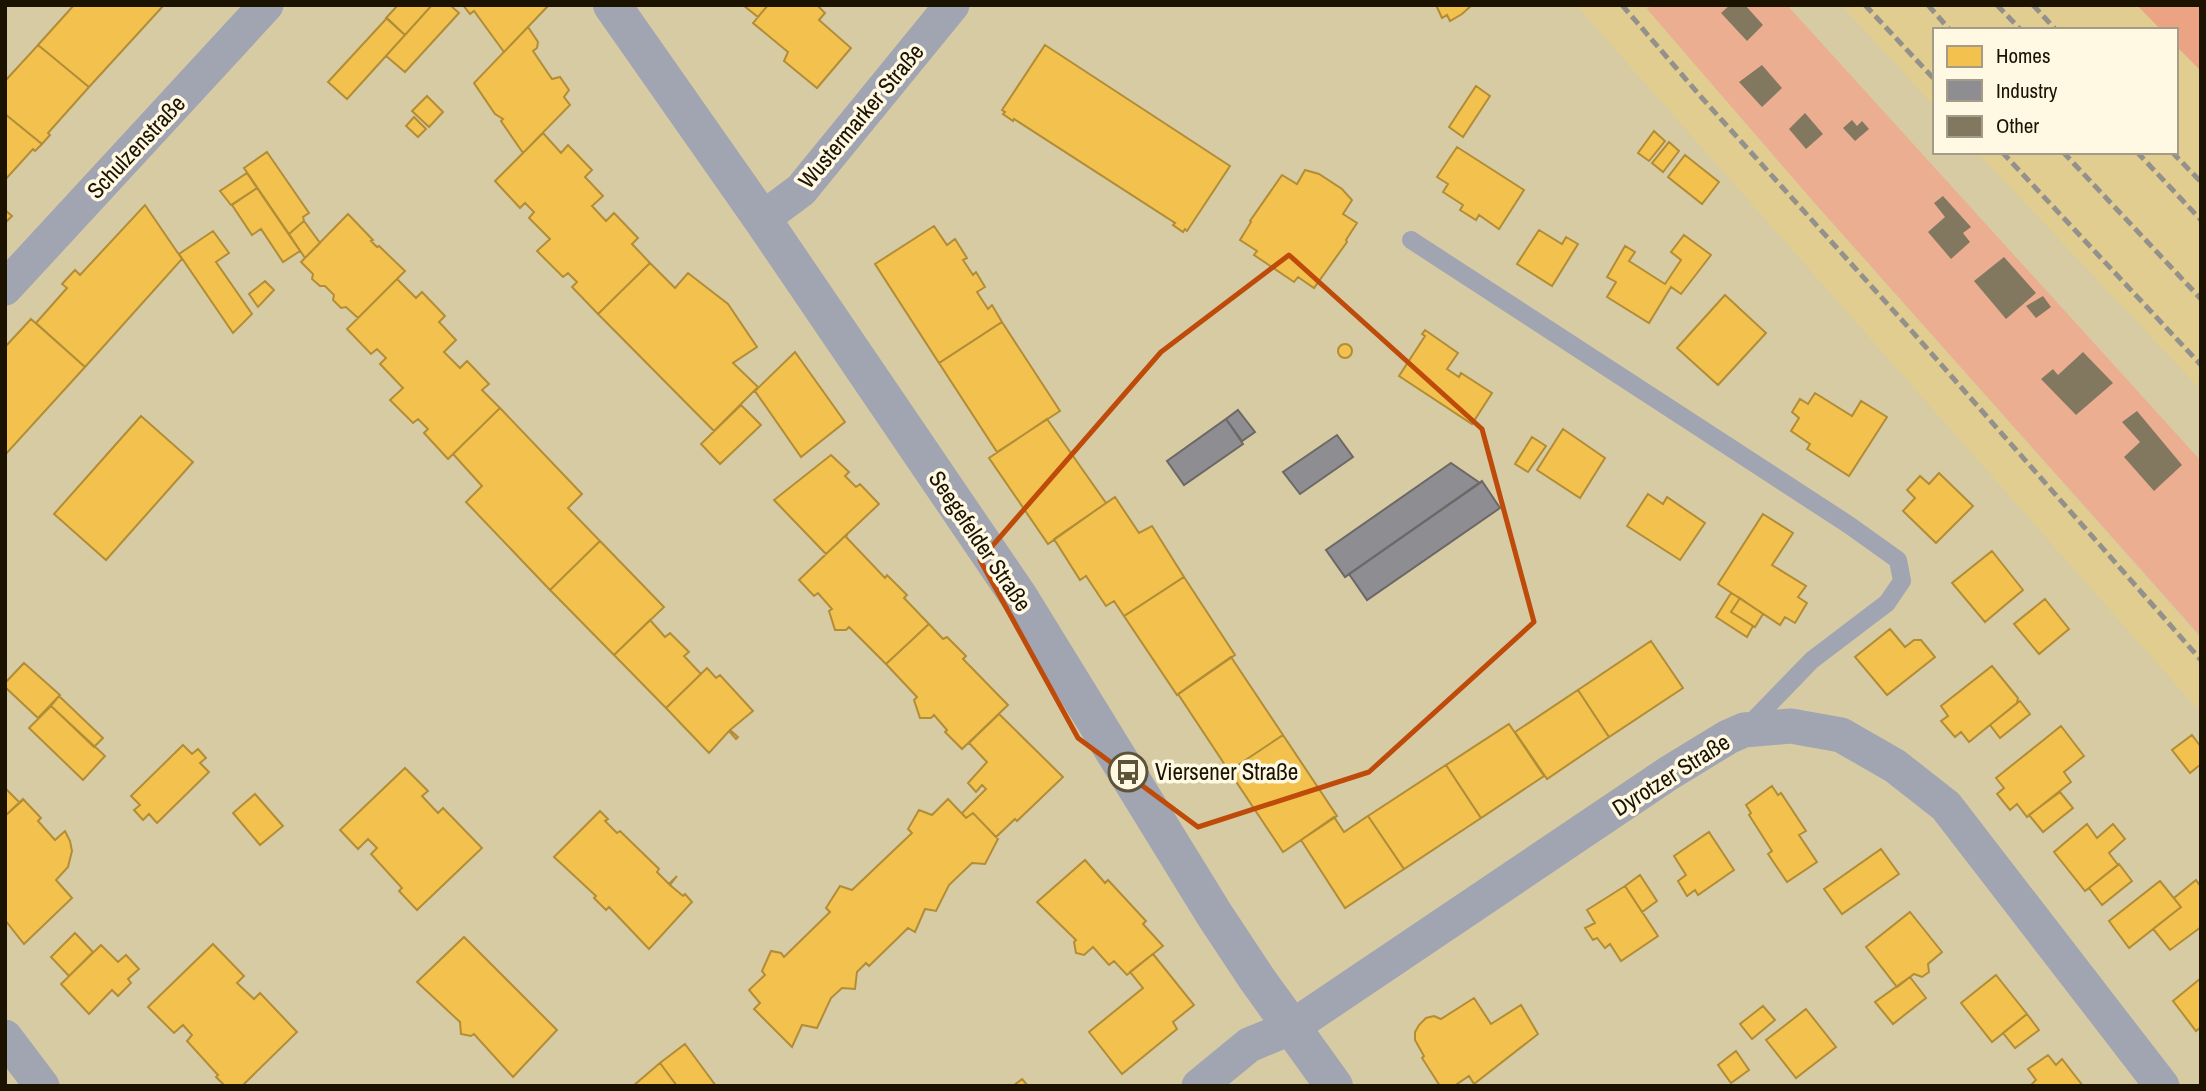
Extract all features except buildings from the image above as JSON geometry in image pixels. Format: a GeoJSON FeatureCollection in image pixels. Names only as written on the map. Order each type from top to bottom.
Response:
{"type":"FeatureCollection","features":[{"type":"Feature","properties":{"kind":"street","name":"Schulzenstraße"},"geometry":{"type":"LineString","coordinates":[[5,288],[267,5]]}},
{"type":"Feature","properties":{"kind":"street","name":"Seegefelder Straße"},"geometry":{"type":"LineString","coordinates":[[612,5],[762,219],[1019,597],[1214,914],[1334,1086]]}},
{"type":"Feature","properties":{"kind":"street","name":"Wustermarker Straße"},"geometry":{"type":"LineString","coordinates":[[762,219],[801,190],[952,5]]}},
{"type":"Feature","properties":{"kind":"street","name":"Dyrotzer Straße"},"geometry":{"type":"LineString","coordinates":[[1292,1027],[1670,773],[1728,737],[1744,730],[1791,726],[1841,735],[1895,766],[1946,807],[2162,1086]]}},
{"type":"Feature","properties":{"kind":"street"},"geometry":{"type":"LineString","coordinates":[[1199,1086],[1249,1045],[1292,1027]]}},
{"type":"Feature","properties":{"kind":"street"},"geometry":{"type":"LineString","coordinates":[[5,1037],[42,1086]]}},
{"type":"Feature","properties":{"kind":"lane"},"geometry":{"type":"LineString","coordinates":[[1410,240],[1898,560],[1902,581],[1887,603],[1812,660],[1744,730]]}},
{"type":"Feature","properties":{"kind":"highlighted area"},"geometry":{"type":"Polygon","coordinates":[[[1289,255],[1482,429],[1534,622],[1369,772],[1198,827],[1078,738],[980,560],[1161,352],[1289,255]]]}},
{"type":"Feature","properties":{"kind":"shaded area"},"geometry":{"type":"Polygon","coordinates":[[[1576,5],[1644,5],[1812,200],[2201,639],[2201,713],[1576,5]]]}},
{"type":"Feature","properties":{"kind":"shaded area"},"geometry":{"type":"Polygon","coordinates":[[[1652,5],[1787,5],[2201,461],[2201,637],[1812,200],[1647,9],[1652,5]]]}},
{"type":"Feature","properties":{"kind":"shaded area"},"geometry":{"type":"Polygon","coordinates":[[[1841,5],[2137,5],[2159,28],[1933,28],[1933,105],[1841,5]]]}},
{"type":"Feature","properties":{"kind":"shaded area"},"geometry":{"type":"Polygon","coordinates":[[[2137,5],[2201,5],[2201,71],[2178,48],[2178,28],[2159,28],[2137,5]]]}},
{"type":"Feature","properties":{"kind":"shaded area"},"geometry":{"type":"Polygon","coordinates":[[[2178,48],[2201,71],[2201,390],[1979,154],[2178,154],[2178,48]]]}},
{"type":"Feature","properties":{"kind":"railway"},"geometry":{"type":"LineString","coordinates":[[1622,5],[2201,660]]}},
{"type":"Feature","properties":{"kind":"railway"},"geometry":{"type":"LineString","coordinates":[[1865,5],[1933,78]]}},
{"type":"Feature","properties":{"kind":"railway"},"geometry":{"type":"LineString","coordinates":[[1928,5],[1948,28]]}},
{"type":"Feature","properties":{"kind":"railway"},"geometry":{"type":"LineString","coordinates":[[1997,5],[2019,28]]}},
{"type":"Feature","properties":{"kind":"railway"},"geometry":{"type":"LineString","coordinates":[[2033,5],[2054,28]]}},
{"type":"Feature","properties":{"kind":"railway"},"geometry":{"type":"LineString","coordinates":[[2004,154],[2201,365]]}},
{"type":"Feature","properties":{"kind":"railway"},"geometry":{"type":"LineString","coordinates":[[2065,154],[2201,299]]}},
{"type":"Feature","properties":{"kind":"railway"},"geometry":{"type":"LineString","coordinates":[[2139,154],[2201,220]]}},
{"type":"Feature","properties":{"kind":"railway"},"geometry":{"type":"LineString","coordinates":[[2174,154],[2201,182]]}},
{"type":"Feature","properties":{"kind":"place","name":"Viersener Straße"},"geometry":{"type":"Point","coordinates":[1128,772]}}]}
